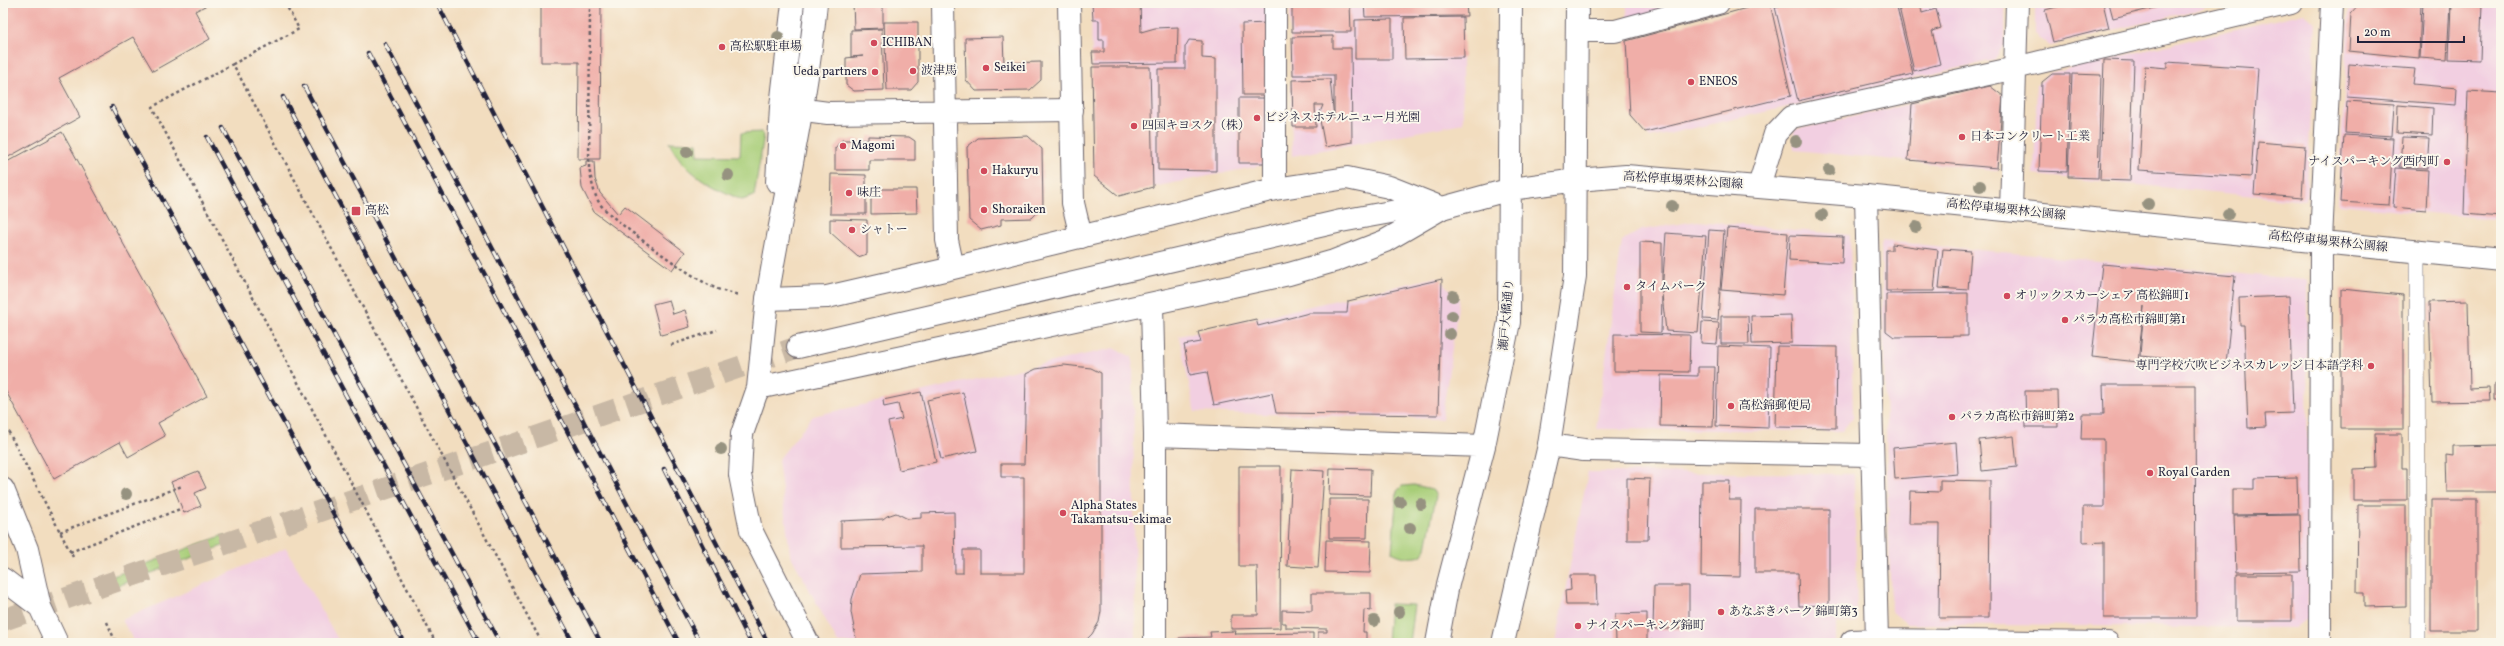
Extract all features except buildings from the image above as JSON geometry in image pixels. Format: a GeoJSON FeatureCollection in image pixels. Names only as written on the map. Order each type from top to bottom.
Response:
{"type":"FeatureCollection","features":[{"type":"Feature","properties":{"kind":"street"},"geometry":{"type":"LineString","coordinates":[[774,251],[781,107],[793,3]]}},
{"type":"Feature","properties":{"kind":"street"},"geometry":{"type":"LineString","coordinates":[[808,643],[751,530],[740,475],[742,434],[758,388],[767,299],[774,251],[803,110],[816,3]]}},
{"type":"Feature","properties":{"kind":"street"},"geometry":{"type":"LineString","coordinates":[[942,3],[947,240],[953,268]]}},
{"type":"Feature","properties":{"kind":"street"},"geometry":{"type":"LineString","coordinates":[[1069,3],[1073,203],[1081,237]]}},
{"type":"Feature","properties":{"kind":"street"},"geometry":{"type":"LineString","coordinates":[[1275,3],[1275,189]]}},
{"type":"Feature","properties":{"kind":"street","name":"瀬戸大橋通り"},"geometry":{"type":"LineString","coordinates":[[1437,643],[1448,584],[1484,446],[1509,322],[1512,3]]}},
{"type":"Feature","properties":{"kind":"street"},"geometry":{"type":"LineString","coordinates":[[1503,643],[1550,445],[1575,276],[1577,180],[1577,3]]}},
{"type":"Feature","properties":{"kind":"street"},"geometry":{"type":"LineString","coordinates":[[1577,31],[1615,31],[1718,3]]}},
{"type":"Feature","properties":{"kind":"street"},"geometry":{"type":"LineString","coordinates":[[2012,210],[2017,67],[2017,3]]}},
{"type":"Feature","properties":{"kind":"street"},"geometry":{"type":"LineString","coordinates":[[1759,186],[1775,134],[1791,117],[2017,67],[2291,3]]}},
{"type":"Feature","properties":{"kind":"street"},"geometry":{"type":"LineString","coordinates":[[2320,643],[2321,240],[2332,3]]}},
{"type":"Feature","properties":{"kind":"street"},"geometry":{"type":"LineString","coordinates":[[781,107],[828,113],[1072,110]]}},
{"type":"Feature","properties":{"kind":"street","name":"高松停車場栗林公園線"},"geometry":{"type":"LineString","coordinates":[[1442,208],[1511,189],[1577,180],[1626,176],[1759,186],[2012,210],[2321,240],[2417,252],[2501,260]]}},
{"type":"Feature","properties":{"kind":"street"},"geometry":{"type":"LineString","coordinates":[[767,299],[826,297],[953,268],[1275,189],[1347,178],[1389,187],[1442,208]]}},
{"type":"Feature","properties":{"kind":"street"},"geometry":{"type":"LineString","coordinates":[[1866,196],[1871,456],[1877,640]]}},
{"type":"Feature","properties":{"kind":"street"},"geometry":{"type":"LineString","coordinates":[[758,388],[1289,274],[1334,261],[1385,241],[1442,208]]}},
{"type":"Feature","properties":{"kind":"street"},"geometry":{"type":"LineString","coordinates":[[798,347],[1326,224],[1402,210],[1442,208]]}},
{"type":"Feature","properties":{"kind":"street"},"geometry":{"type":"LineString","coordinates":[[1152,304],[1155,435],[1155,643]]}},
{"type":"Feature","properties":{"kind":"street"},"geometry":{"type":"LineString","coordinates":[[1155,435],[1484,446]]}},
{"type":"Feature","properties":{"kind":"street"},"geometry":{"type":"LineString","coordinates":[[1550,445],[1584,450],[1871,456]]}},
{"type":"Feature","properties":{"kind":"street"},"geometry":{"type":"LineString","coordinates":[[3,489],[27,549],[40,607],[55,642]]}},
{"type":"Feature","properties":{"kind":"street"},"geometry":{"type":"LineString","coordinates":[[3,579],[40,607]]}},
{"type":"Feature","properties":{"kind":"street"},"geometry":{"type":"LineString","coordinates":[[1852,643],[1852,641],[1877,640],[2108,643]]}},
{"type":"Feature","properties":{"kind":"lane"},"geometry":{"type":"LineString","coordinates":[[2417,252],[2418,643]]}},
{"type":"Feature","properties":{"kind":"path"},"geometry":{"type":"LineString","coordinates":[[285,3],[299,29],[152,107],[436,643]]}},
{"type":"Feature","properties":{"kind":"path"},"geometry":{"type":"LineString","coordinates":[[590,3],[589,169],[594,190],[601,204],[613,216],[696,277],[721,291],[739,295]]}},
{"type":"Feature","properties":{"kind":"path"},"geometry":{"type":"LineString","coordinates":[[233,64],[542,643]]}},
{"type":"Feature","properties":{"kind":"path"},"geometry":{"type":"LineString","coordinates":[[671,345],[717,330]]}},
{"type":"Feature","properties":{"kind":"path"},"geometry":{"type":"LineString","coordinates":[[3,421],[74,559]]}},
{"type":"Feature","properties":{"kind":"path"},"geometry":{"type":"LineString","coordinates":[[60,532],[182,486]]}},
{"type":"Feature","properties":{"kind":"path"},"geometry":{"type":"LineString","coordinates":[[70,552],[180,509]]}},
{"type":"Feature","properties":{"kind":"path"},"geometry":{"type":"LineString","coordinates":[[107,622],[116,643]]}},
{"type":"Feature","properties":{"kind":"shaded area"},"geometry":{"type":"Polygon","coordinates":[[[1091,3],[1268,3],[1269,164],[1153,187],[1119,196],[1094,176],[1091,3]]]}},
{"type":"Feature","properties":{"kind":"shaded area"},"geometry":{"type":"Polygon","coordinates":[[[1290,3],[1465,3],[1462,61],[1463,123],[1292,156],[1290,3]]]}},
{"type":"Feature","properties":{"kind":"shaded area"},"geometry":{"type":"Polygon","coordinates":[[[1627,3],[1690,3],[1627,20],[1627,3]]]}},
{"type":"Feature","properties":{"kind":"shaded area"},"geometry":{"type":"Polygon","coordinates":[[[1765,3],[2005,3],[2005,44],[1994,60],[1650,138],[1630,115],[1626,41],[1765,3]]]}},
{"type":"Feature","properties":{"kind":"shaded area"},"geometry":{"type":"Polygon","coordinates":[[[2035,3],[2227,3],[2050,45],[2035,34],[2035,3]]]}},
{"type":"Feature","properties":{"kind":"shaded area"},"geometry":{"type":"Polygon","coordinates":[[[2357,3],[2501,3],[2501,220],[2338,204],[2349,10],[2357,3]]]}},
{"type":"Feature","properties":{"kind":"shaded area"},"geometry":{"type":"Polygon","coordinates":[[[2304,13],[2316,24],[2306,201],[2034,175],[2037,84],[2049,73],[2304,13]]]}},
{"type":"Feature","properties":{"kind":"shaded area"},"geometry":{"type":"Polygon","coordinates":[[[1990,86],[2003,96],[1998,170],[1794,150],[1794,130],[1990,86]]]}},
{"type":"Feature","properties":{"kind":"shaded area"},"geometry":{"type":"Polygon","coordinates":[[[1697,221],[1850,235],[1853,417],[1842,431],[1596,429],[1622,241],[1641,230],[1697,221]]]}},
{"type":"Feature","properties":{"kind":"shaded area"},"geometry":{"type":"Polygon","coordinates":[[[1881,241],[2307,280],[2308,617],[2295,628],[1907,624],[1891,611],[1881,241]]]}},
{"type":"Feature","properties":{"kind":"shaded area"},"geometry":{"type":"Polygon","coordinates":[[[1437,277],[1459,299],[1442,419],[1195,412],[1179,336],[1437,277]]]}},
{"type":"Feature","properties":{"kind":"shaded area"},"geometry":{"type":"Polygon","coordinates":[[[1114,348],[1132,357],[1133,368],[1135,643],[838,643],[790,554],[778,460],[813,416],[1114,348]]]}},
{"type":"Feature","properties":{"kind":"shaded area"},"geometry":{"type":"Polygon","coordinates":[[[1588,472],[1854,474],[1857,622],[1836,623],[1836,643],[1555,643],[1588,472]]]}},
{"type":"Feature","properties":{"kind":"shaded area"},"geometry":{"type":"Polygon","coordinates":[[[286,548],[340,643],[135,643],[122,620],[286,548]]]}},
{"type":"Feature","properties":{"kind":"green space"},"geometry":{"type":"Polygon","coordinates":[[[761,132],[764,135],[754,196],[742,200],[720,190],[691,171],[675,153],[669,142],[697,143],[698,155],[740,156],[741,133],[761,132]]]}},
{"type":"Feature","properties":{"kind":"green space"},"geometry":{"type":"Polygon","coordinates":[[[1414,485],[1432,489],[1436,496],[1426,548],[1421,556],[1410,557],[1392,552],[1397,491],[1402,486],[1414,485]]]}},
{"type":"Feature","properties":{"kind":"green space"},"geometry":{"type":"Polygon","coordinates":[[[224,535],[227,538],[225,545],[112,588],[105,584],[108,578],[224,535]]]}},
{"type":"Feature","properties":{"kind":"green space"},"geometry":{"type":"Polygon","coordinates":[[[1390,604],[1414,605],[1409,643],[1387,643],[1390,604]]]}},
{"type":"Feature","properties":{"kind":"tunnel"},"geometry":{"type":"LineString","coordinates":[[3,620],[798,347]]}},
{"type":"Feature","properties":{"kind":"railway"},"geometry":{"type":"LineString","coordinates":[[437,3],[768,643]]}},
{"type":"Feature","properties":{"kind":"railway"},"geometry":{"type":"LineString","coordinates":[[385,44],[700,643]]}},
{"type":"Feature","properties":{"kind":"railway"},"geometry":{"type":"LineString","coordinates":[[368,53],[679,643]]}},
{"type":"Feature","properties":{"kind":"railway"},"geometry":{"type":"LineString","coordinates":[[304,86],[601,643]]}},
{"type":"Feature","properties":{"kind":"railway"},"geometry":{"type":"LineString","coordinates":[[283,97],[573,643]]}},
{"type":"Feature","properties":{"kind":"railway"},"geometry":{"type":"LineString","coordinates":[[112,107],[404,643]]}},
{"type":"Feature","properties":{"kind":"railway"},"geometry":{"type":"LineString","coordinates":[[223,128],[500,643]]}},
{"type":"Feature","properties":{"kind":"railway"},"geometry":{"type":"LineString","coordinates":[[207,137],[479,643]]}},
{"type":"Feature","properties":{"kind":"railway"},"geometry":{"type":"LineString","coordinates":[[664,469],[751,643]]}},
{"type":"Feature","properties":{"kind":"place","name":"ICHIBAN"},"geometry":{"type":"Point","coordinates":[874,43]}},
{"type":"Feature","properties":{"kind":"place","name":"高松駅駐車場"},"geometry":{"type":"Point","coordinates":[722,47]}},
{"type":"Feature","properties":{"kind":"place","name":"Seikei"},"geometry":{"type":"Point","coordinates":[986,68]}},
{"type":"Feature","properties":{"kind":"place","name":"波津馬"},"geometry":{"type":"Point","coordinates":[913,71]}},
{"type":"Feature","properties":{"kind":"place","name":"Ueda partners"},"geometry":{"type":"Point","coordinates":[875,72]}},
{"type":"Feature","properties":{"kind":"place","name":"ENEOS"},"geometry":{"type":"Point","coordinates":[1691,82]}},
{"type":"Feature","properties":{"kind":"place","name":"ビジネスホテルニュー月光園"},"geometry":{"type":"Point","coordinates":[1257,118]}},
{"type":"Feature","properties":{"kind":"place","name":"四国キヨスク（株）"},"geometry":{"type":"Point","coordinates":[1134,126]}},
{"type":"Feature","properties":{"kind":"place","name":"日本コンクリート工業"},"geometry":{"type":"Point","coordinates":[1962,137]}},
{"type":"Feature","properties":{"kind":"place","name":"Magomi"},"geometry":{"type":"Point","coordinates":[843,146]}},
{"type":"Feature","properties":{"kind":"place","name":"ナイスパーキング西内町"},"geometry":{"type":"Point","coordinates":[2447,162]}},
{"type":"Feature","properties":{"kind":"place","name":"Hakuryu"},"geometry":{"type":"Point","coordinates":[984,171]}},
{"type":"Feature","properties":{"kind":"place","name":"味庄"},"geometry":{"type":"Point","coordinates":[849,193]}},
{"type":"Feature","properties":{"kind":"place","name":"Shoraiken"},"geometry":{"type":"Point","coordinates":[984,210]}},
{"type":"Feature","properties":{"kind":"place","name":"高松"},"geometry":{"type":"Point","coordinates":[356,211]}},
{"type":"Feature","properties":{"kind":"place","name":"シャトー"},"geometry":{"type":"Point","coordinates":[852,230]}},
{"type":"Feature","properties":{"kind":"place","name":"タイムパーク"},"geometry":{"type":"Point","coordinates":[1627,287]}},
{"type":"Feature","properties":{"kind":"place","name":"オリックスカーシェア 高松錦町1"},"geometry":{"type":"Point","coordinates":[2007,296]}},
{"type":"Feature","properties":{"kind":"place","name":"パラカ高松市錦町第1"},"geometry":{"type":"Point","coordinates":[2065,320]}},
{"type":"Feature","properties":{"kind":"place","name":"専門学校穴吹ビジネスカレッジ日本語学科"},"geometry":{"type":"Point","coordinates":[2371,366]}},
{"type":"Feature","properties":{"kind":"place","name":"高松錦郵便局"},"geometry":{"type":"Point","coordinates":[1731,406]}},
{"type":"Feature","properties":{"kind":"place","name":"パラカ高松市錦町第2"},"geometry":{"type":"Point","coordinates":[1952,417]}},
{"type":"Feature","properties":{"kind":"place","name":"Royal Garden"},"geometry":{"type":"Point","coordinates":[2150,473]}},
{"type":"Feature","properties":{"kind":"place","name":"Alpha States Takamatsu-ekimae"},"geometry":{"type":"Point","coordinates":[1063,513]}},
{"type":"Feature","properties":{"kind":"place","name":"あなぶきパーク 錦町第3"},"geometry":{"type":"Point","coordinates":[1721,612]}},
{"type":"Feature","properties":{"kind":"place","name":"ナイスパーキング錦町"},"geometry":{"type":"Point","coordinates":[1578,626]}}]}
